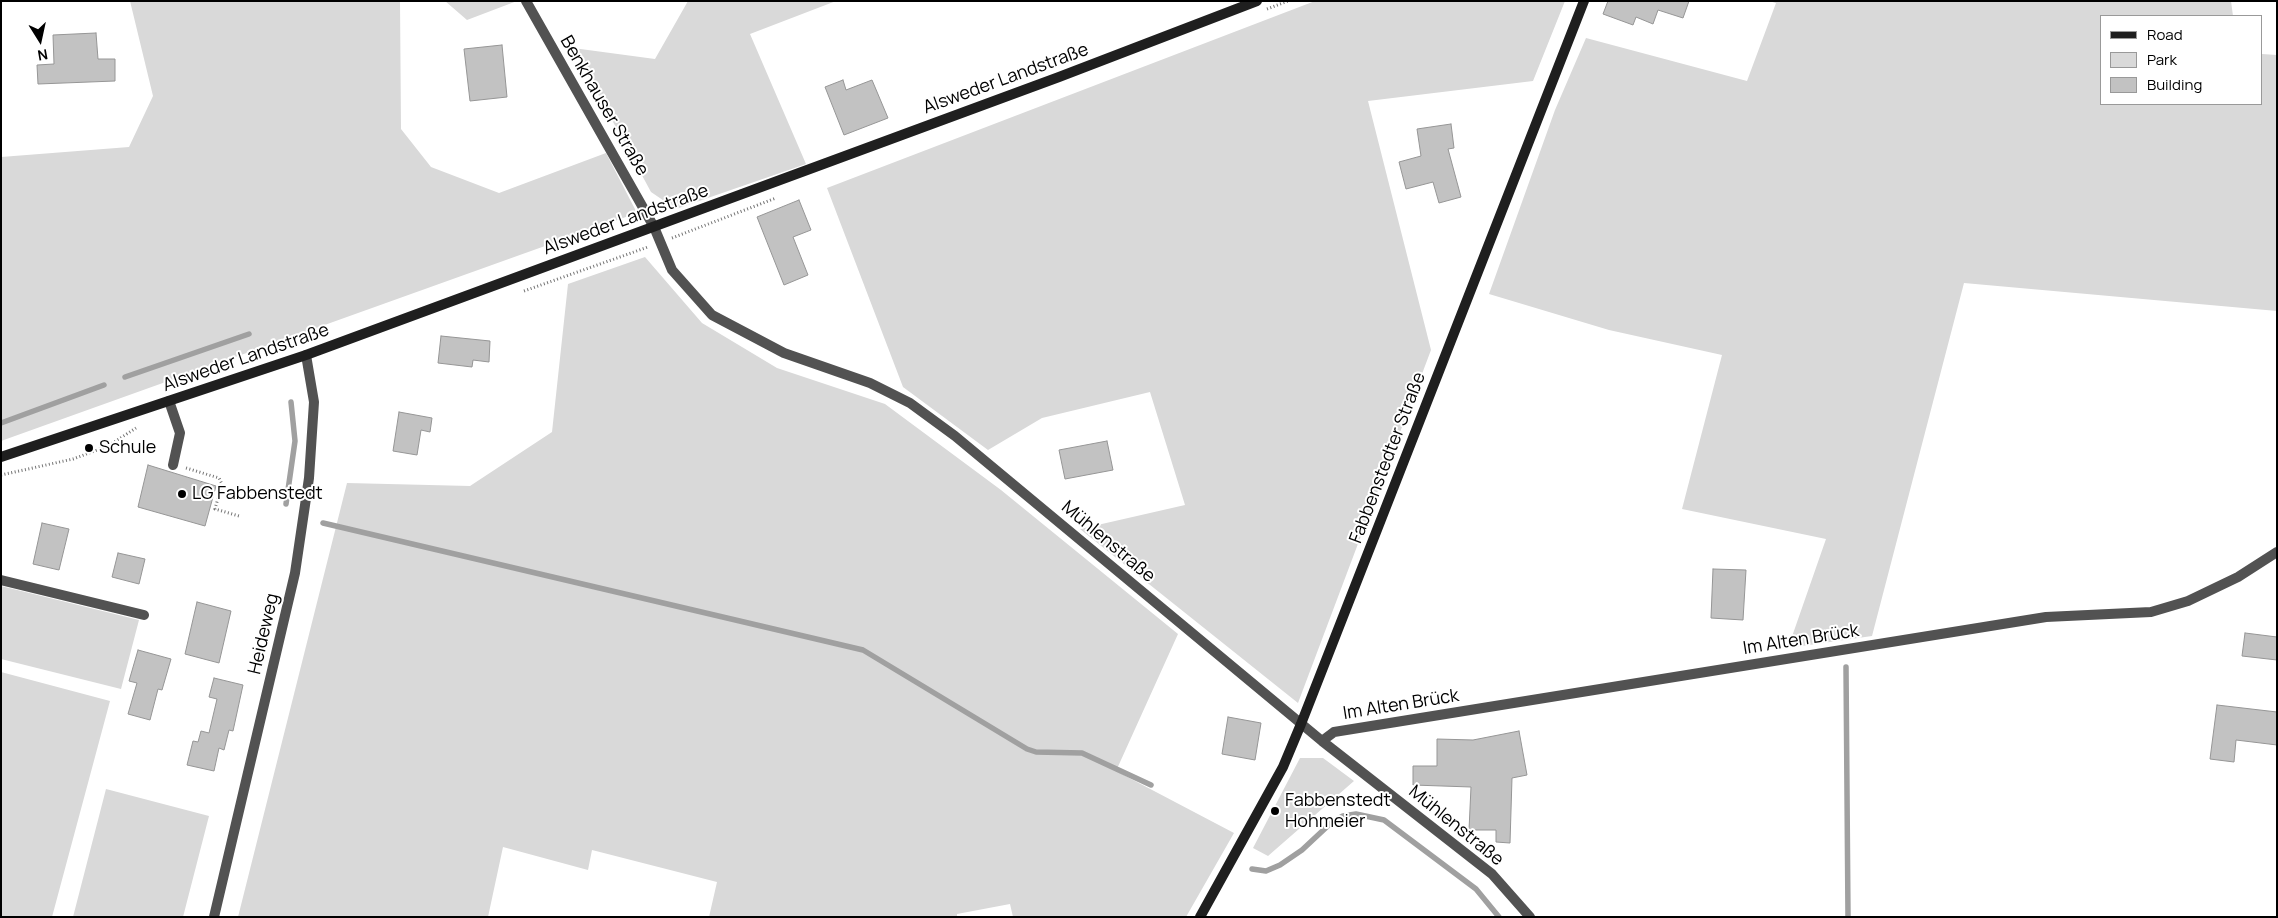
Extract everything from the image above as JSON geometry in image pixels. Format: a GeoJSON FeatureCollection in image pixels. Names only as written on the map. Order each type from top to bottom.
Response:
{"type":"FeatureCollection","features":[{"type":"Feature","properties":{"kind":"street","name":"Benkhauser Straße"},"geometry":{"type":"LineString","coordinates":[[526,1],[654,227]]}},
{"type":"Feature","properties":{"kind":"street","name":"Alsweder Landstraße"},"geometry":{"type":"LineString","coordinates":[[1,457],[306,355],[1257,1]]}},
{"type":"Feature","properties":{"kind":"street","name":"Fabbenstedter Straße"},"geometry":{"type":"LineString","coordinates":[[1200,917],[1283,767],[1584,1]]}},
{"type":"Feature","properties":{"kind":"street","name":"Mühlenstraße"},"geometry":{"type":"LineString","coordinates":[[654,227],[672,270],[712,315],[784,353],[870,383],[910,404],[955,436],[1301,724],[1492,874],[1530,917]]}},
{"type":"Feature","properties":{"kind":"street","name":"Heideweg"},"geometry":{"type":"LineString","coordinates":[[214,917],[295,573],[309,478],[314,402],[306,355]]}},
{"type":"Feature","properties":{"kind":"street"},"geometry":{"type":"LineString","coordinates":[[169,401],[180,433],[173,465]]}},
{"type":"Feature","properties":{"kind":"street","name":"Im Alten Brück"},"geometry":{"type":"LineString","coordinates":[[1322,741],[1334,732],[2046,617],[2151,612],[2188,601],[2238,577],[2277,552]]}},
{"type":"Feature","properties":{"kind":"street"},"geometry":{"type":"LineString","coordinates":[[1,580],[144,615]]}},
{"type":"Feature","properties":{"kind":"path"},"geometry":{"type":"LineString","coordinates":[[1,474],[73,459],[108,446],[143,425]]}},
{"type":"Feature","properties":{"kind":"path"},"geometry":{"type":"LineString","coordinates":[[173,465],[219,478],[222,484],[215,508],[239,516]]}},
{"type":"Feature","properties":{"kind":"green space"},"geometry":{"type":"Polygon","coordinates":[[[130,1],[400,1],[401,129],[431,167],[499,193],[606,153],[637,213],[1,441],[1,157],[129,147],[153,96],[130,1]]]}},
{"type":"Feature","properties":{"kind":"green space"},"geometry":{"type":"Polygon","coordinates":[[[445,1],[517,1],[467,20],[445,1]]]}},
{"type":"Feature","properties":{"kind":"green space"},"geometry":{"type":"Polygon","coordinates":[[[688,1],[836,1],[750,34],[806,164],[676,209],[651,192],[573,48],[655,59],[688,1]]]}},
{"type":"Feature","properties":{"kind":"green space"},"geometry":{"type":"Polygon","coordinates":[[[1315,1],[1565,1],[1533,81],[1368,101],[1431,350],[1298,703],[1080,529],[1185,505],[1150,392],[1042,418],[988,450],[903,387],[827,188],[1315,1]]]}},
{"type":"Feature","properties":{"kind":"green space"},"geometry":{"type":"Polygon","coordinates":[[[1769,1],[2231,1],[2233,15],[2100,15],[2100,105],[2263,105],[2263,54],[2277,55],[2277,311],[1964,283],[1872,636],[1788,648],[1826,539],[1682,509],[1722,355],[1609,330],[1489,294],[1555,110],[1586,38],[1747,81],[1776,3],[1769,1]]]}},
{"type":"Feature","properties":{"kind":"green space"},"geometry":{"type":"Polygon","coordinates":[[[645,257],[702,323],[777,368],[885,404],[1001,490],[1178,634],[1116,771],[1234,833],[1186,917],[1013,917],[1010,904],[957,914],[957,917],[709,917],[717,882],[592,850],[588,870],[503,847],[488,917],[238,917],[347,483],[470,486],[552,432],[568,284],[645,257]]]}},
{"type":"Feature","properties":{"kind":"green space"},"geometry":{"type":"Polygon","coordinates":[[[1,586],[139,620],[121,689],[1,659],[1,586]]]}},
{"type":"Feature","properties":{"kind":"green space"},"geometry":{"type":"Polygon","coordinates":[[[1,672],[110,701],[52,917],[1,917],[1,672]]]}},
{"type":"Feature","properties":{"kind":"green space"},"geometry":{"type":"Polygon","coordinates":[[[1300,758],[1323,758],[1354,781],[1268,856],[1253,848],[1300,758]]]}},
{"type":"Feature","properties":{"kind":"green space"},"geometry":{"type":"Polygon","coordinates":[[[106,789],[209,816],[183,917],[73,917],[106,789]]]}},
{"type":"Feature","properties":{"kind":"building"},"geometry":{"type":"Polygon","coordinates":[[[1608,1],[1689,1],[1683,18],[1658,10],[1653,24],[1636,17],[1633,25],[1603,14],[1608,1]]]}},
{"type":"Feature","properties":{"kind":"building"},"geometry":{"type":"Polygon","coordinates":[[[96,33],[98,59],[115,59],[115,81],[38,84],[37,65],[54,64],[53,35],[96,33]]]}},
{"type":"Feature","properties":{"kind":"building"},"geometry":{"type":"Polygon","coordinates":[[[502,45],[507,97],[470,101],[464,49],[502,45]]]}},
{"type":"Feature","properties":{"kind":"building"},"geometry":{"type":"Polygon","coordinates":[[[843,80],[846,90],[872,80],[888,118],[844,135],[825,87],[843,80]]]}},
{"type":"Feature","properties":{"kind":"building"},"geometry":{"type":"Polygon","coordinates":[[[1451,124],[1454,148],[1448,149],[1461,197],[1439,203],[1433,182],[1406,189],[1399,162],[1421,156],[1417,129],[1451,124]]]}},
{"type":"Feature","properties":{"kind":"building"},"geometry":{"type":"Polygon","coordinates":[[[799,200],[811,230],[793,237],[808,275],[784,285],[757,217],[799,200]]]}},
{"type":"Feature","properties":{"kind":"building"},"geometry":{"type":"Polygon","coordinates":[[[441,336],[490,341],[489,362],[473,360],[472,367],[438,363],[441,336]]]}},
{"type":"Feature","properties":{"kind":"building"},"geometry":{"type":"Polygon","coordinates":[[[399,412],[432,418],[430,432],[421,430],[417,455],[393,451],[399,412]]]}},
{"type":"Feature","properties":{"kind":"building"},"geometry":{"type":"Polygon","coordinates":[[[1107,441],[1113,470],[1065,479],[1059,450],[1107,441]]]}},
{"type":"Feature","properties":{"kind":"building"},"geometry":{"type":"Polygon","coordinates":[[[148,465],[216,486],[205,526],[138,507],[148,465]]]}},
{"type":"Feature","properties":{"kind":"building"},"geometry":{"type":"Polygon","coordinates":[[[42,523],[69,529],[59,570],[33,564],[42,523]]]}},
{"type":"Feature","properties":{"kind":"building"},"geometry":{"type":"Polygon","coordinates":[[[118,553],[145,559],[139,584],[112,577],[118,553]]]}},
{"type":"Feature","properties":{"kind":"building"},"geometry":{"type":"Polygon","coordinates":[[[1713,569],[1746,570],[1743,620],[1711,618],[1713,569]]]}},
{"type":"Feature","properties":{"kind":"building"},"geometry":{"type":"Polygon","coordinates":[[[197,602],[231,611],[219,663],[185,654],[197,602]]]}},
{"type":"Feature","properties":{"kind":"building"},"geometry":{"type":"Polygon","coordinates":[[[2245,633],[2277,637],[2277,660],[2242,656],[2245,633]]]}},
{"type":"Feature","properties":{"kind":"building"},"geometry":{"type":"Polygon","coordinates":[[[138,650],[171,659],[162,690],[158,689],[150,720],[128,714],[137,683],[129,681],[138,650]]]}},
{"type":"Feature","properties":{"kind":"building"},"geometry":{"type":"Polygon","coordinates":[[[214,678],[243,685],[233,731],[229,730],[224,750],[219,748],[214,771],[187,765],[193,741],[198,742],[201,731],[209,733],[217,699],[209,697],[214,678]]]}},
{"type":"Feature","properties":{"kind":"building"},"geometry":{"type":"Polygon","coordinates":[[[2217,705],[2277,712],[2277,745],[2236,740],[2234,762],[2210,759],[2217,705]]]}},
{"type":"Feature","properties":{"kind":"building"},"geometry":{"type":"Polygon","coordinates":[[[1228,717],[1261,723],[1255,760],[1222,754],[1228,717]]]}},
{"type":"Feature","properties":{"kind":"building"},"geometry":{"type":"Polygon","coordinates":[[[1519,731],[1527,775],[1512,778],[1510,843],[1496,842],[1496,830],[1469,830],[1471,787],[1413,785],[1413,766],[1437,766],[1437,739],[1473,740],[1519,731]]]}},
{"type":"Feature","properties":{"kind":"waterway"},"geometry":{"type":"LineString","coordinates":[[125,377],[249,334]]}},
{"type":"Feature","properties":{"kind":"waterway"},"geometry":{"type":"LineString","coordinates":[[1,423],[104,385]]}},
{"type":"Feature","properties":{"kind":"waterway"},"geometry":{"type":"LineString","coordinates":[[286,504],[295,441],[291,402]]}},
{"type":"Feature","properties":{"kind":"waterway"},"geometry":{"type":"LineString","coordinates":[[323,523],[863,650],[1027,749],[1036,752],[1082,753],[1151,785]]}},
{"type":"Feature","properties":{"kind":"waterway"},"geometry":{"type":"LineString","coordinates":[[1846,667],[1848,917]]}},
{"type":"Feature","properties":{"kind":"waterway"},"geometry":{"type":"LineString","coordinates":[[1252,869],[1266,871],[1280,865],[1302,850],[1332,822],[1343,816],[1356,814],[1384,820],[1476,889],[1499,917]]}},
{"type":"Feature","properties":{"kind":"place","name":"Schule"},"geometry":{"type":"Point","coordinates":[89,448]}},
{"type":"Feature","properties":{"kind":"place","name":"LG Fabbenstedt"},"geometry":{"type":"Point","coordinates":[182,494]}},
{"type":"Feature","properties":{"kind":"place","name":"Fabbenstedt Hohmeier"},"geometry":{"type":"Point","coordinates":[1275,811]}}]}
